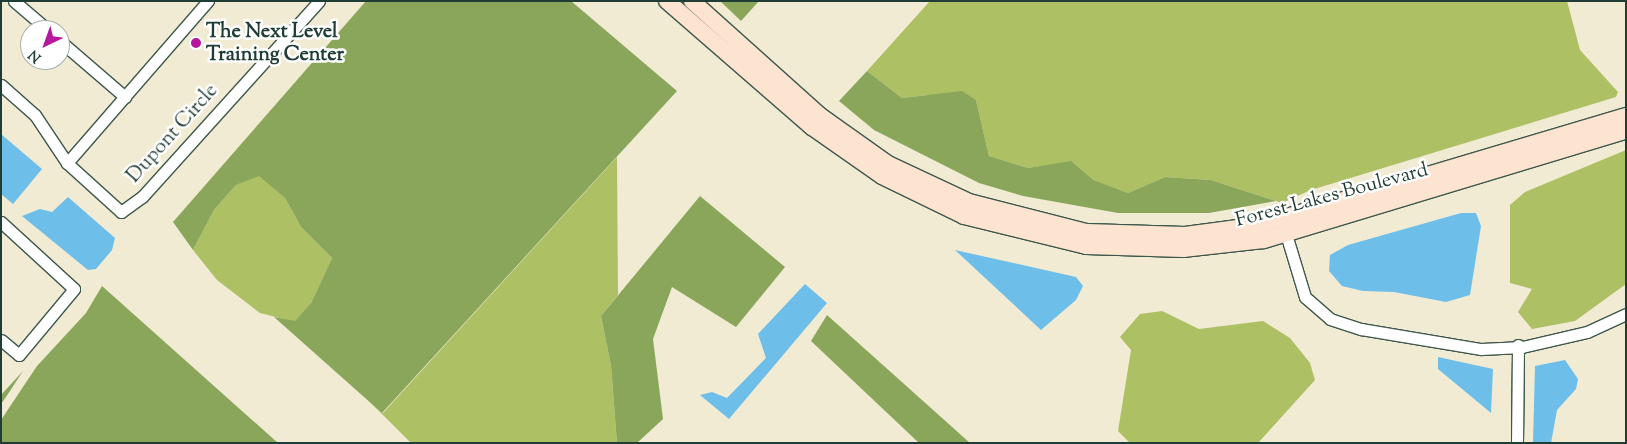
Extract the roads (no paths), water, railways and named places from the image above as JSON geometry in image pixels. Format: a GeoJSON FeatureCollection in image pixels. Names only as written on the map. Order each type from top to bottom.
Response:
{"type":"FeatureCollection","features":[{"type":"Feature","properties":{"kind":"main road","name":"Forest Lakes Boulevard"},"geometry":{"type":"LineString","coordinates":[[667,1],[840,148],[890,180],[964,216],[1044,238],[1146,250],[1227,246],[1286,234],[1626,131]]}},
{"type":"Feature","properties":{"kind":"main road","name":"Forest Lakes Boulevard"},"geometry":{"type":"LineString","coordinates":[[692,1],[819,115],[888,164],[969,202],[1087,232],[1185,235],[1260,225],[1626,116]]}},
{"type":"Feature","properties":{"kind":"main road"},"geometry":{"type":"LineString","coordinates":[[700,1],[711,19]]}},
{"type":"Feature","properties":{"kind":"street"},"geometry":{"type":"LineString","coordinates":[[14,1],[36,20]]}},
{"type":"Feature","properties":{"kind":"street"},"geometry":{"type":"LineString","coordinates":[[67,163],[208,1]]}},
{"type":"Feature","properties":{"kind":"street","name":"Dupont Circle"},"geometry":{"type":"LineString","coordinates":[[1,86],[35,116],[67,163],[122,212],[142,197],[319,1]]}},
{"type":"Feature","properties":{"kind":"street"},"geometry":{"type":"LineString","coordinates":[[70,50],[125,97]]}},
{"type":"Feature","properties":{"kind":"street"},"geometry":{"type":"LineString","coordinates":[[1,222],[74,289],[19,355],[1,340]]}},
{"type":"Feature","properties":{"kind":"street"},"geometry":{"type":"LineString","coordinates":[[1286,234],[1305,297],[1330,320],[1481,349],[1550,343],[1626,314]]}},
{"type":"Feature","properties":{"kind":"street"},"geometry":{"type":"LineString","coordinates":[[1517,443],[1518,345]]}},
{"type":"Feature","properties":{"kind":"water"},"geometry":{"type":"Polygon","coordinates":[[[1,134],[42,169],[13,204],[1,194],[1,134]]]}},
{"type":"Feature","properties":{"kind":"water"},"geometry":{"type":"Polygon","coordinates":[[[68,197],[115,238],[112,250],[96,269],[88,270],[22,216],[40,209],[52,212],[68,197]]]}},
{"type":"Feature","properties":{"kind":"water"},"geometry":{"type":"Polygon","coordinates":[[[1461,213],[1476,213],[1481,226],[1470,295],[1446,302],[1394,292],[1363,291],[1342,286],[1329,271],[1330,255],[1348,245],[1461,213]]]}},
{"type":"Feature","properties":{"kind":"water"},"geometry":{"type":"Polygon","coordinates":[[[955,250],[1076,277],[1083,286],[1076,300],[1041,330],[955,250]]]}},
{"type":"Feature","properties":{"kind":"water"},"geometry":{"type":"Polygon","coordinates":[[[805,284],[827,303],[729,419],[700,395],[712,392],[727,398],[766,358],[758,334],[805,284]]]}},
{"type":"Feature","properties":{"kind":"water"},"geometry":{"type":"Polygon","coordinates":[[[1438,357],[1493,369],[1491,413],[1438,369],[1438,357]]]}},
{"type":"Feature","properties":{"kind":"water"},"geometry":{"type":"Polygon","coordinates":[[[1565,360],[1578,379],[1576,389],[1557,410],[1551,443],[1533,443],[1535,366],[1565,360]]]}},
{"type":"Feature","properties":{"kind":"place","name":"The Next Level Training Center"},"geometry":{"type":"Point","coordinates":[196,43]}}]}
